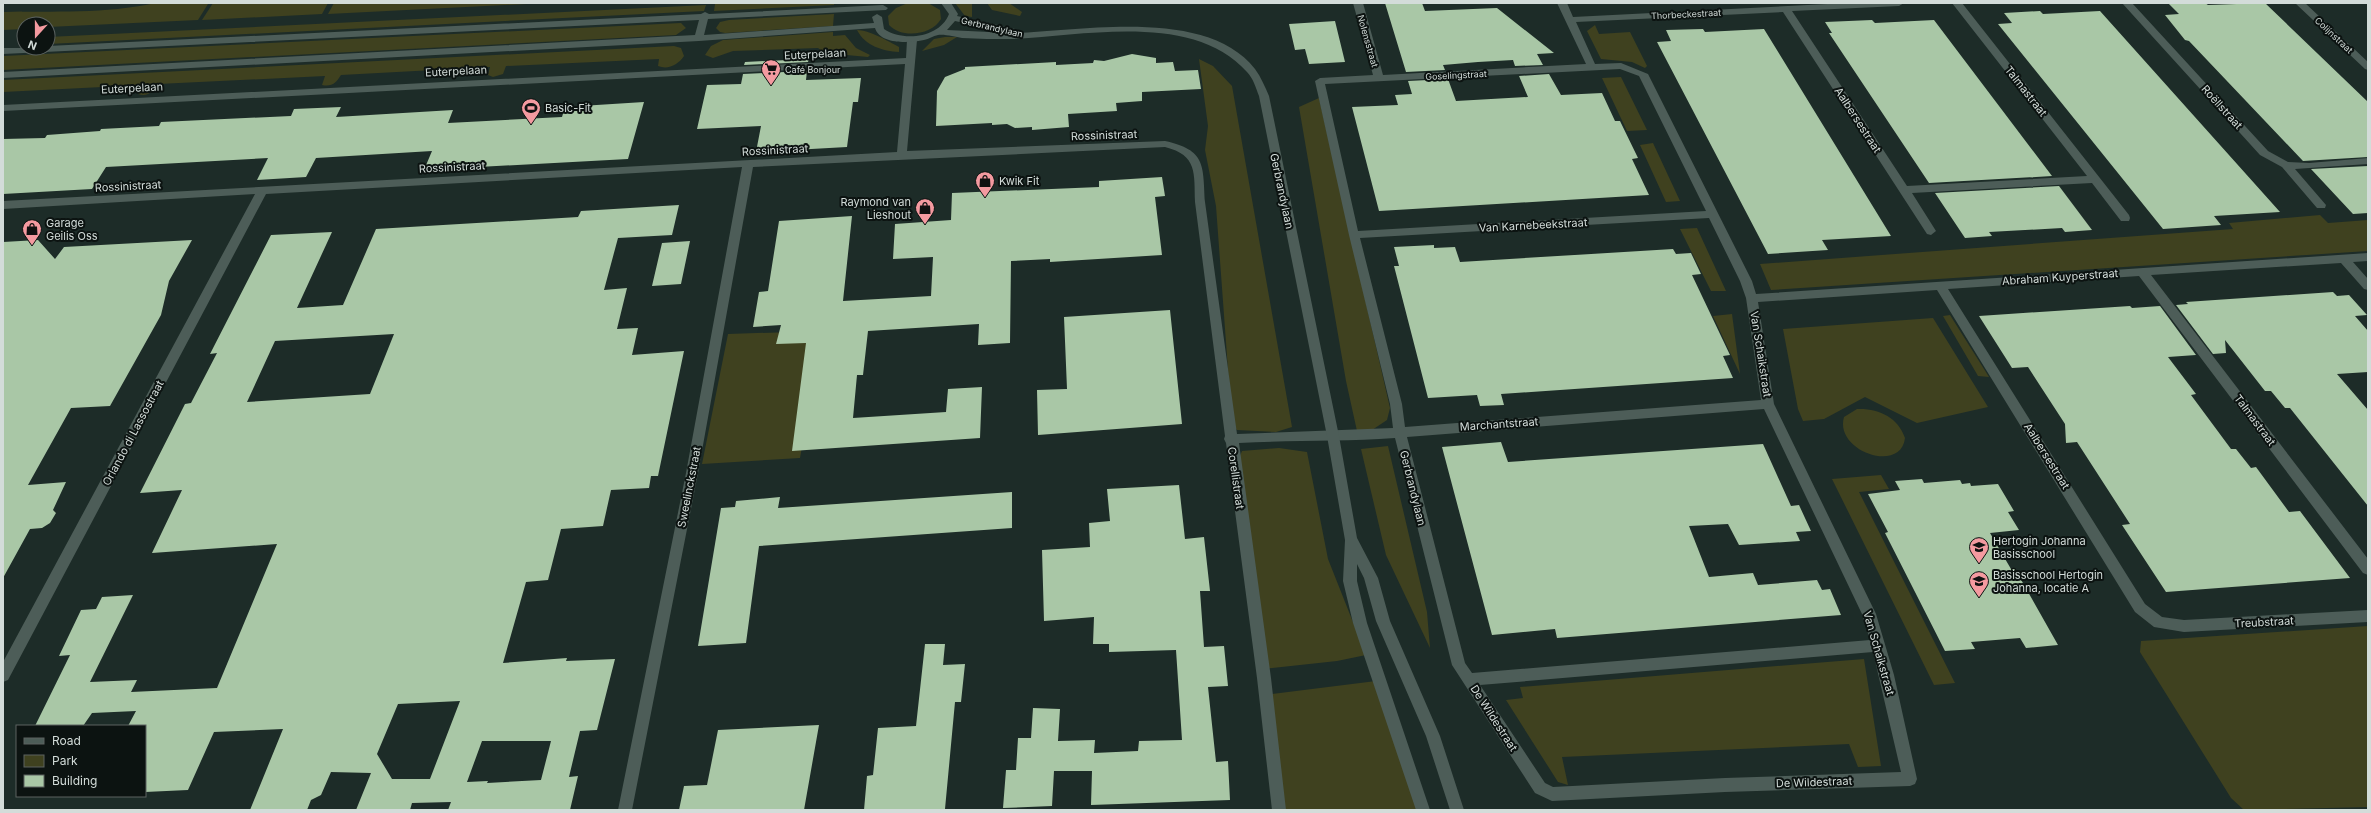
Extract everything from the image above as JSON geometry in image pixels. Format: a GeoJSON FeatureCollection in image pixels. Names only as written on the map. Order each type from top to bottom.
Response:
{"type":"FeatureCollection","features":[{"type":"Feature","properties":{"kind":"street"},"geometry":{"type":"LineString","coordinates":[[886,5],[878,13],[878,25],[890,36],[912,40],[940,32],[948,25],[952,18],[952,11],[946,3]]}},
{"type":"Feature","properties":{"kind":"street","name":"Nolensstraat"},"geometry":{"type":"LineString","coordinates":[[1358,3],[1379,79]]}},
{"type":"Feature","properties":{"kind":"street"},"geometry":{"type":"LineString","coordinates":[[1562,3],[1592,67]]}},
{"type":"Feature","properties":{"kind":"street","name":"Thorbeckestraat"},"geometry":{"type":"LineString","coordinates":[[1570,20],[1764,7],[1786,9],[1899,3]]}},
{"type":"Feature","properties":{"kind":"street","name":"Talmastraat"},"geometry":{"type":"LineString","coordinates":[[1957,3],[2125,218]]}},
{"type":"Feature","properties":{"kind":"street","name":"Roëllstraat"},"geometry":{"type":"LineString","coordinates":[[2127,3],[2264,153],[2286,164],[2321,204]]}},
{"type":"Feature","properties":{"kind":"street","name":"Colijnstraat"},"geometry":{"type":"LineString","coordinates":[[2300,3],[2368,68]]}},
{"type":"Feature","properties":{"kind":"street"},"geometry":{"type":"LineString","coordinates":[[3,51],[886,5]]}},
{"type":"Feature","properties":{"kind":"street","name":"Aalbersestraat"},"geometry":{"type":"LineString","coordinates":[[1786,9],[1931,231]]}},
{"type":"Feature","properties":{"kind":"street"},"geometry":{"type":"LineString","coordinates":[[699,38],[705,15]]}},
{"type":"Feature","properties":{"kind":"street","name":"Gerbrandylaan"},"geometry":{"type":"LineString","coordinates":[[952,18],[1031,35]]}},
{"type":"Feature","properties":{"kind":"street","name":"Euterpelaan"},"geometry":{"type":"LineString","coordinates":[[3,75],[699,38],[878,25]]}},
{"type":"Feature","properties":{"kind":"street","name":"Gerbrandylaan"},"geometry":{"type":"LineString","coordinates":[[940,32],[976,37],[1140,29],[1171,32],[1202,39],[1232,54],[1250,70],[1264,96],[1333,436],[1351,540],[1350,581],[1360,623],[1423,810]]}},
{"type":"Feature","properties":{"kind":"street"},"geometry":{"type":"LineString","coordinates":[[902,155],[912,40]]}},
{"type":"Feature","properties":{"kind":"street","name":"Euterpelaan"},"geometry":{"type":"LineString","coordinates":[[3,108],[910,61]]}},
{"type":"Feature","properties":{"kind":"street","name":"Van Schaikstraat"},"geometry":{"type":"LineString","coordinates":[[1592,67],[1621,66],[1644,74],[1746,281],[1752,298],[1768,404],[1869,614],[1879,645],[1910,779]]}},
{"type":"Feature","properties":{"kind":"street","name":"Goselingstraat"},"geometry":{"type":"LineString","coordinates":[[1320,82],[1592,67]]}},
{"type":"Feature","properties":{"kind":"street","name":"Gerbrandylaan"},"geometry":{"type":"LineString","coordinates":[[1320,82],[1354,235],[1396,404],[1399,431],[1452,645],[1459,665],[1470,680]]}},
{"type":"Feature","properties":{"kind":"street","name":"Rossinistraat"},"geometry":{"type":"LineString","coordinates":[[3,206],[262,190],[902,155],[1165,144],[1186,150]]}},
{"type":"Feature","properties":{"kind":"street","name":"Corellistraat"},"geometry":{"type":"LineString","coordinates":[[1186,150],[1197,163],[1200,202],[1230,439],[1264,678],[1279,810]]}},
{"type":"Feature","properties":{"kind":"street"},"geometry":{"type":"LineString","coordinates":[[2286,164],[2309,166],[2368,161]]}},
{"type":"Feature","properties":{"kind":"street","name":"Sweelinckstraat"},"geometry":{"type":"LineString","coordinates":[[625,810],[690,481],[748,164]]}},
{"type":"Feature","properties":{"kind":"street"},"geometry":{"type":"LineString","coordinates":[[1904,190],[2095,179]]}},
{"type":"Feature","properties":{"kind":"street","name":"Orlando di Lassostraat"},"geometry":{"type":"LineString","coordinates":[[3,676],[262,190]]}},
{"type":"Feature","properties":{"kind":"street","name":"Van Karnebeekstraat"},"geometry":{"type":"LineString","coordinates":[[1354,235],[1712,214]]}},
{"type":"Feature","properties":{"kind":"street","name":"Abraham Kuyperstraat"},"geometry":{"type":"LineString","coordinates":[[1752,298],[2368,257]]}},
{"type":"Feature","properties":{"kind":"street"},"geometry":{"type":"LineString","coordinates":[[2343,258],[2368,286]]}},
{"type":"Feature","properties":{"kind":"street","name":"Talmastraat"},"geometry":{"type":"LineString","coordinates":[[2142,272],[2368,569]]}},
{"type":"Feature","properties":{"kind":"street","name":"Aalbersestraat"},"geometry":{"type":"LineString","coordinates":[[1940,285],[2140,608],[2159,623]]}},
{"type":"Feature","properties":{"kind":"street","name":"Marchantstraat"},"geometry":{"type":"LineString","coordinates":[[1230,439],[1298,435],[1333,436],[1768,404]]}},
{"type":"Feature","properties":{"kind":"street","name":"Gerbrandylaan"},"geometry":{"type":"LineString","coordinates":[[1351,540],[1371,578],[1382,621],[1433,736],[1457,810]]}},
{"type":"Feature","properties":{"kind":"street","name":"Treubstraat"},"geometry":{"type":"LineString","coordinates":[[2159,623],[2184,626],[2368,616]]}},
{"type":"Feature","properties":{"kind":"street","name":"De Wildestraat"},"geometry":{"type":"LineString","coordinates":[[1879,645],[1470,680],[1540,788],[1552,794],[1724,785],[1910,779]]}},
{"type":"Feature","properties":{"kind":"green space"},"geometry":{"type":"Polygon","coordinates":[[[155,3],[208,4],[198,20],[56,27],[56,16],[16,16],[16,29],[3,30],[4,12],[60,12],[136,7],[155,3]]]}},
{"type":"Feature","properties":{"kind":"green space"},"geometry":{"type":"Polygon","coordinates":[[[213,3],[328,3],[322,14],[202,20],[213,3]]]}},
{"type":"Feature","properties":{"kind":"green space"},"geometry":{"type":"Polygon","coordinates":[[[334,3],[546,3],[328,14],[334,3]]]}},
{"type":"Feature","properties":{"kind":"green space"},"geometry":{"type":"Polygon","coordinates":[[[834,3],[834,5],[714,11],[715,4],[834,3]]]}},
{"type":"Feature","properties":{"kind":"green space"},"geometry":{"type":"Polygon","coordinates":[[[908,3],[928,3],[940,10],[941,19],[931,29],[924,32],[901,32],[889,25],[888,16],[896,8],[908,3]]]}},
{"type":"Feature","properties":{"kind":"green space"},"geometry":{"type":"Polygon","coordinates":[[[955,3],[972,3],[972,17],[965,16],[955,3]]]}},
{"type":"Feature","properties":{"kind":"green space"},"geometry":{"type":"Polygon","coordinates":[[[987,3],[1009,3],[1022,12],[1020,16],[992,10],[987,3]]]}},
{"type":"Feature","properties":{"kind":"green space"},"geometry":{"type":"Polygon","coordinates":[[[706,5],[704,11],[56,44],[56,37],[706,5]]]}},
{"type":"Feature","properties":{"kind":"green space"},"geometry":{"type":"Polygon","coordinates":[[[834,14],[833,26],[725,33],[720,32],[716,28],[720,22],[729,20],[834,14]]]}},
{"type":"Feature","properties":{"kind":"green space"},"geometry":{"type":"Polygon","coordinates":[[[681,23],[686,28],[676,35],[3,70],[3,56],[56,56],[56,53],[681,23]]]}},
{"type":"Feature","properties":{"kind":"green space"},"geometry":{"type":"Polygon","coordinates":[[[1595,25],[1599,34],[1630,32],[1647,66],[1645,68],[1632,62],[1601,59],[1587,31],[1595,25]]]}},
{"type":"Feature","properties":{"kind":"green space"},"geometry":{"type":"Polygon","coordinates":[[[857,30],[862,30],[873,34],[899,47],[899,52],[875,47],[865,40],[857,30]]]}},
{"type":"Feature","properties":{"kind":"green space"},"geometry":{"type":"Polygon","coordinates":[[[833,32],[833,36],[845,35],[856,48],[870,55],[868,57],[825,53],[818,48],[733,51],[713,58],[705,55],[711,46],[723,40],[833,32]]]}},
{"type":"Feature","properties":{"kind":"green space"},"geometry":{"type":"Polygon","coordinates":[[[957,37],[944,45],[922,51],[934,39],[957,37]]]}},
{"type":"Feature","properties":{"kind":"green space"},"geometry":{"type":"Polygon","coordinates":[[[674,46],[681,48],[684,56],[679,62],[669,67],[658,66],[659,59],[506,66],[503,74],[493,77],[488,75],[490,67],[341,75],[331,85],[322,85],[325,76],[158,84],[152,91],[145,95],[138,94],[142,85],[3,92],[3,80],[674,46]]]}},
{"type":"Feature","properties":{"kind":"green space"},"geometry":{"type":"Polygon","coordinates":[[[1199,59],[1213,66],[1232,86],[1292,427],[1276,432],[1237,430],[1232,424],[1216,206],[1205,150],[1208,126],[1199,59]]]}},
{"type":"Feature","properties":{"kind":"green space"},"geometry":{"type":"Polygon","coordinates":[[[1621,77],[1647,130],[1627,131],[1602,78],[1621,77]]]}},
{"type":"Feature","properties":{"kind":"green space"},"geometry":{"type":"Polygon","coordinates":[[[1319,98],[1390,408],[1387,420],[1372,430],[1357,431],[1346,381],[1299,107],[1319,98]]]}},
{"type":"Feature","properties":{"kind":"green space"},"geometry":{"type":"Polygon","coordinates":[[[1653,143],[1680,201],[1666,202],[1640,145],[1653,143]]]}},
{"type":"Feature","properties":{"kind":"green space"},"geometry":{"type":"Polygon","coordinates":[[[2320,215],[2328,223],[2368,220],[2368,251],[1771,290],[1760,264],[2233,229],[2229,223],[2320,215]]]}},
{"type":"Feature","properties":{"kind":"green space"},"geometry":{"type":"Polygon","coordinates":[[[1697,228],[1726,291],[1711,291],[1680,229],[1697,228]]]}},
{"type":"Feature","properties":{"kind":"green space"},"geometry":{"type":"Polygon","coordinates":[[[1732,314],[1740,374],[1713,316],[1732,314]]]}},
{"type":"Feature","properties":{"kind":"green space"},"geometry":{"type":"Polygon","coordinates":[[[1950,315],[1989,377],[1978,376],[1943,316],[1950,315]]]}},
{"type":"Feature","properties":{"kind":"green space"},"geometry":{"type":"Polygon","coordinates":[[[1933,318],[1988,407],[1917,423],[1865,397],[1824,419],[1803,421],[1798,409],[1783,329],[1933,318]]]}},
{"type":"Feature","properties":{"kind":"green space"},"geometry":{"type":"Polygon","coordinates":[[[852,330],[806,424],[800,458],[702,464],[728,334],[852,330]]]}},
{"type":"Feature","properties":{"kind":"green space"},"geometry":{"type":"Polygon","coordinates":[[[1857,409],[1880,412],[1898,424],[1905,438],[1901,449],[1892,455],[1881,456],[1869,454],[1858,448],[1849,440],[1844,429],[1844,417],[1857,409]]]}},
{"type":"Feature","properties":{"kind":"green space"},"geometry":{"type":"Polygon","coordinates":[[[1388,446],[1427,612],[1430,648],[1386,555],[1361,449],[1388,446]]]}},
{"type":"Feature","properties":{"kind":"green space"},"geometry":{"type":"Polygon","coordinates":[[[1279,448],[1307,452],[1328,559],[1366,655],[1337,661],[1262,669],[1236,465],[1242,451],[1279,448]]]}},
{"type":"Feature","properties":{"kind":"green space"},"geometry":{"type":"Polygon","coordinates":[[[1881,475],[1889,489],[1859,492],[1955,683],[1934,685],[1832,479],[1881,475]]]}},
{"type":"Feature","properties":{"kind":"green space"},"geometry":{"type":"Polygon","coordinates":[[[2368,626],[2368,807],[2244,810],[2231,798],[2140,652],[2141,641],[2368,626]]]}},
{"type":"Feature","properties":{"kind":"green space"},"geometry":{"type":"Polygon","coordinates":[[[1864,659],[1881,766],[1858,767],[1849,744],[1562,757],[1568,785],[1558,782],[1506,700],[1523,698],[1520,687],[1864,659]]]}},
{"type":"Feature","properties":{"kind":"green space"},"geometry":{"type":"Polygon","coordinates":[[[1376,681],[1426,810],[1280,810],[1265,695],[1376,681]]]}},
{"type":"Feature","properties":{"kind":"building"},"geometry":{"type":"Polygon","coordinates":[[[1385,3],[1422,3],[1425,11],[1497,8],[1554,53],[1537,54],[1543,65],[1515,66],[1513,60],[1443,65],[1445,70],[1406,72],[1385,3]]]}},
{"type":"Feature","properties":{"kind":"building"},"geometry":{"type":"Polygon","coordinates":[[[2168,3],[2205,3],[2208,5],[2265,3],[2368,102],[2368,157],[2303,161],[2189,41],[2185,40],[2165,15],[2179,14],[2168,3]]]}},
{"type":"Feature","properties":{"kind":"building"},"geometry":{"type":"Polygon","coordinates":[[[2040,11],[2043,14],[2100,11],[2280,212],[2214,216],[2221,225],[2163,229],[1998,24],[2012,23],[2004,13],[2040,11]]]}},
{"type":"Feature","properties":{"kind":"building"},"geometry":{"type":"Polygon","coordinates":[[[1872,20],[1875,23],[1934,20],[2052,176],[1929,183],[1829,33],[1832,33],[1825,22],[1872,20]]]}},
{"type":"Feature","properties":{"kind":"building"},"geometry":{"type":"Polygon","coordinates":[[[1335,21],[1345,62],[1309,64],[1305,49],[1295,50],[1289,24],[1335,21]]]}},
{"type":"Feature","properties":{"kind":"building"},"geometry":{"type":"Polygon","coordinates":[[[1703,29],[1705,32],[1764,29],[1891,236],[1822,240],[1828,250],[1768,254],[1657,42],[1671,41],[1666,30],[1703,29]]]}},
{"type":"Feature","properties":{"kind":"building"},"geometry":{"type":"Polygon","coordinates":[[[1132,54],[1156,58],[1156,63],[1173,62],[1175,71],[1198,70],[1201,89],[1142,92],[1142,101],[1116,103],[1117,111],[1068,114],[1069,127],[1032,130],[1032,127],[1015,128],[1007,124],[992,125],[992,123],[936,126],[937,91],[945,77],[965,69],[965,67],[1056,62],[1056,65],[1093,63],[1094,60],[1104,61],[1132,54]]]}},
{"type":"Feature","properties":{"kind":"building"},"geometry":{"type":"Polygon","coordinates":[[[809,59],[808,62],[744,65],[745,62],[809,59]]]}},
{"type":"Feature","properties":{"kind":"building"},"geometry":{"type":"Polygon","coordinates":[[[807,71],[806,80],[861,78],[858,102],[853,102],[847,147],[756,152],[761,126],[697,129],[707,85],[741,84],[743,74],[807,71]]]}},
{"type":"Feature","properties":{"kind":"building"},"geometry":{"type":"Polygon","coordinates":[[[1549,74],[1561,95],[1602,93],[1615,121],[1620,121],[1638,158],[1632,159],[1649,195],[1379,211],[1352,107],[1398,105],[1395,95],[1412,94],[1408,81],[1448,79],[1456,101],[1528,97],[1519,76],[1549,74]]]}},
{"type":"Feature","properties":{"kind":"building"},"geometry":{"type":"Polygon","coordinates":[[[644,102],[628,159],[424,170],[432,151],[316,158],[306,177],[257,180],[268,158],[106,167],[92,189],[3,194],[3,139],[45,138],[47,135],[100,131],[101,129],[159,126],[161,122],[291,116],[294,109],[341,107],[336,117],[453,110],[448,123],[562,117],[565,107],[644,102]]]}},
{"type":"Feature","properties":{"kind":"building"},"geometry":{"type":"Polygon","coordinates":[[[2368,166],[2368,213],[2353,214],[2311,169],[2368,166]]]}},
{"type":"Feature","properties":{"kind":"building"},"geometry":{"type":"Polygon","coordinates":[[[1162,177],[1165,196],[1155,197],[1162,255],[1050,262],[1050,259],[1011,261],[1010,343],[978,345],[979,324],[868,331],[863,375],[857,375],[853,418],[946,412],[948,389],[982,387],[980,438],[792,451],[806,343],[776,344],[781,325],[753,327],[759,292],[768,291],[779,221],[852,216],[843,301],[931,296],[933,257],[893,259],[895,224],[951,220],[952,193],[1099,187],[1099,181],[1162,177]]]}},
{"type":"Feature","properties":{"kind":"building"},"geometry":{"type":"Polygon","coordinates":[[[2059,186],[2092,230],[2065,232],[2062,228],[1989,232],[1992,236],[1965,238],[1935,193],[2059,186]]]}},
{"type":"Feature","properties":{"kind":"building"},"geometry":{"type":"Polygon","coordinates":[[[679,205],[672,235],[618,238],[604,290],[627,288],[617,329],[638,328],[632,355],[684,351],[658,476],[651,476],[649,488],[611,490],[603,526],[561,529],[548,580],[526,582],[503,663],[567,658],[566,661],[615,659],[597,730],[580,731],[569,777],[578,776],[570,810],[448,810],[451,802],[412,803],[410,810],[356,810],[371,773],[331,772],[321,795],[311,800],[307,810],[250,810],[283,729],[214,732],[188,790],[146,792],[146,725],[129,725],[136,711],[92,713],[84,725],[35,725],[70,655],[59,656],[81,610],[96,609],[102,597],[133,595],[90,682],[137,680],[131,692],[217,688],[277,544],[152,553],[182,490],[140,493],[185,404],[191,403],[217,353],[210,354],[271,235],[332,232],[297,308],[343,305],[376,229],[578,217],[581,211],[679,205]],[[394,334],[275,341],[247,402],[370,394],[394,334]],[[460,701],[398,704],[377,754],[392,779],[430,779],[460,701]],[[482,741],[467,782],[488,781],[487,783],[541,780],[551,741],[482,741]]]}},
{"type":"Feature","properties":{"kind":"building"},"geometry":{"type":"Polygon","coordinates":[[[38,240],[55,259],[64,247],[192,240],[169,281],[161,315],[110,406],[71,408],[28,485],[66,482],[53,510],[56,513],[50,523],[42,528],[30,529],[3,578],[3,242],[38,240]]]}},
{"type":"Feature","properties":{"kind":"building"},"geometry":{"type":"Polygon","coordinates":[[[690,241],[681,284],[652,286],[662,243],[690,241]]]}},
{"type":"Feature","properties":{"kind":"building"},"geometry":{"type":"Polygon","coordinates":[[[1434,245],[1434,248],[1455,247],[1460,262],[1673,249],[1676,254],[1691,253],[1701,274],[1692,275],[1730,355],[1723,356],[1733,378],[1501,394],[1504,405],[1480,406],[1477,395],[1428,398],[1394,266],[1399,266],[1394,247],[1434,245]]]}},
{"type":"Feature","properties":{"kind":"building"},"geometry":{"type":"Polygon","coordinates":[[[2333,292],[2337,296],[2349,295],[2367,315],[2355,316],[2368,331],[2368,372],[2337,374],[2368,410],[2368,506],[2290,408],[2285,408],[2271,391],[2265,391],[2225,340],[2226,353],[2213,354],[2176,305],[2188,304],[2186,302],[2333,292]]]}},
{"type":"Feature","properties":{"kind":"building"},"geometry":{"type":"Polygon","coordinates":[[[2130,306],[2132,308],[2160,306],[2196,355],[2168,357],[2196,394],[2191,395],[2231,449],[2236,449],[2251,468],[2256,467],[2289,512],[2300,511],[2350,578],[2166,592],[2122,525],[2130,524],[2077,442],[2066,443],[2065,424],[2028,367],[2012,368],[1979,316],[2130,306]]]}},
{"type":"Feature","properties":{"kind":"building"},"geometry":{"type":"Polygon","coordinates":[[[1170,310],[1182,424],[1038,435],[1037,390],[1067,389],[1064,317],[1170,310]]]}},
{"type":"Feature","properties":{"kind":"building"},"geometry":{"type":"Polygon","coordinates":[[[1501,442],[1508,462],[1763,444],[1791,506],[1799,505],[1811,531],[1796,532],[1800,541],[1739,545],[1728,524],[1689,526],[1709,577],[1753,573],[1758,585],[1817,580],[1822,590],[1830,589],[1841,615],[1557,638],[1555,629],[1492,635],[1442,447],[1501,442]]]}},
{"type":"Feature","properties":{"kind":"building"},"geometry":{"type":"Polygon","coordinates":[[[1922,479],[1924,483],[1960,480],[1962,484],[1970,483],[1971,486],[1998,484],[2014,511],[2008,512],[2019,530],[1990,533],[2011,569],[2015,569],[2058,645],[2026,648],[2020,638],[1971,642],[1975,649],[1945,651],[1885,533],[1888,532],[1868,494],[1900,490],[1895,481],[1922,479]]]}},
{"type":"Feature","properties":{"kind":"building"},"geometry":{"type":"Polygon","coordinates":[[[1179,485],[1185,539],[1204,537],[1210,591],[1200,591],[1204,647],[1224,646],[1228,686],[1208,687],[1216,762],[1228,761],[1230,800],[1091,805],[1092,771],[1054,771],[1052,806],[1003,808],[1006,770],[1016,770],[1018,738],[1031,738],[1033,708],[1060,709],[1058,741],[1095,740],[1094,753],[1138,751],[1139,741],[1182,740],[1176,650],[1109,652],[1109,644],[1093,644],[1094,617],[1044,621],[1042,550],[1090,547],[1089,523],[1110,521],[1107,489],[1179,485]]]}},
{"type":"Feature","properties":{"kind":"building"},"geometry":{"type":"Polygon","coordinates":[[[1012,492],[1012,528],[759,546],[746,643],[698,646],[721,508],[735,507],[736,501],[780,497],[778,508],[1012,492]]]}},
{"type":"Feature","properties":{"kind":"building"},"geometry":{"type":"Polygon","coordinates":[[[925,644],[945,644],[943,665],[965,664],[961,702],[955,702],[945,809],[864,810],[867,776],[873,775],[878,728],[916,726],[925,644]]]}},
{"type":"Feature","properties":{"kind":"building"},"geometry":{"type":"Polygon","coordinates":[[[819,725],[804,810],[679,810],[684,786],[707,785],[718,730],[819,725]]]}},
{"type":"Feature","properties":{"kind":"place","name":"Café Bonjour"},"geometry":{"type":"Point","coordinates":[771,86]}},
{"type":"Feature","properties":{"kind":"place","name":"Basic-Fit"},"geometry":{"type":"Point","coordinates":[531,125]}},
{"type":"Feature","properties":{"kind":"place","name":"Kwik Fit"},"geometry":{"type":"Point","coordinates":[985,198]}},
{"type":"Feature","properties":{"kind":"place","name":"Raymond van Lieshout"},"geometry":{"type":"Point","coordinates":[925,225]}},
{"type":"Feature","properties":{"kind":"place","name":"Garage Geilis Oss"},"geometry":{"type":"Point","coordinates":[32,246]}},
{"type":"Feature","properties":{"kind":"place","name":"Hertogin Johanna Basisschool"},"geometry":{"type":"Point","coordinates":[1979,564]}},
{"type":"Feature","properties":{"kind":"place","name":"Basisschool Hertogin Johanna, locatie A"},"geometry":{"type":"Point","coordinates":[1979,598]}}]}
